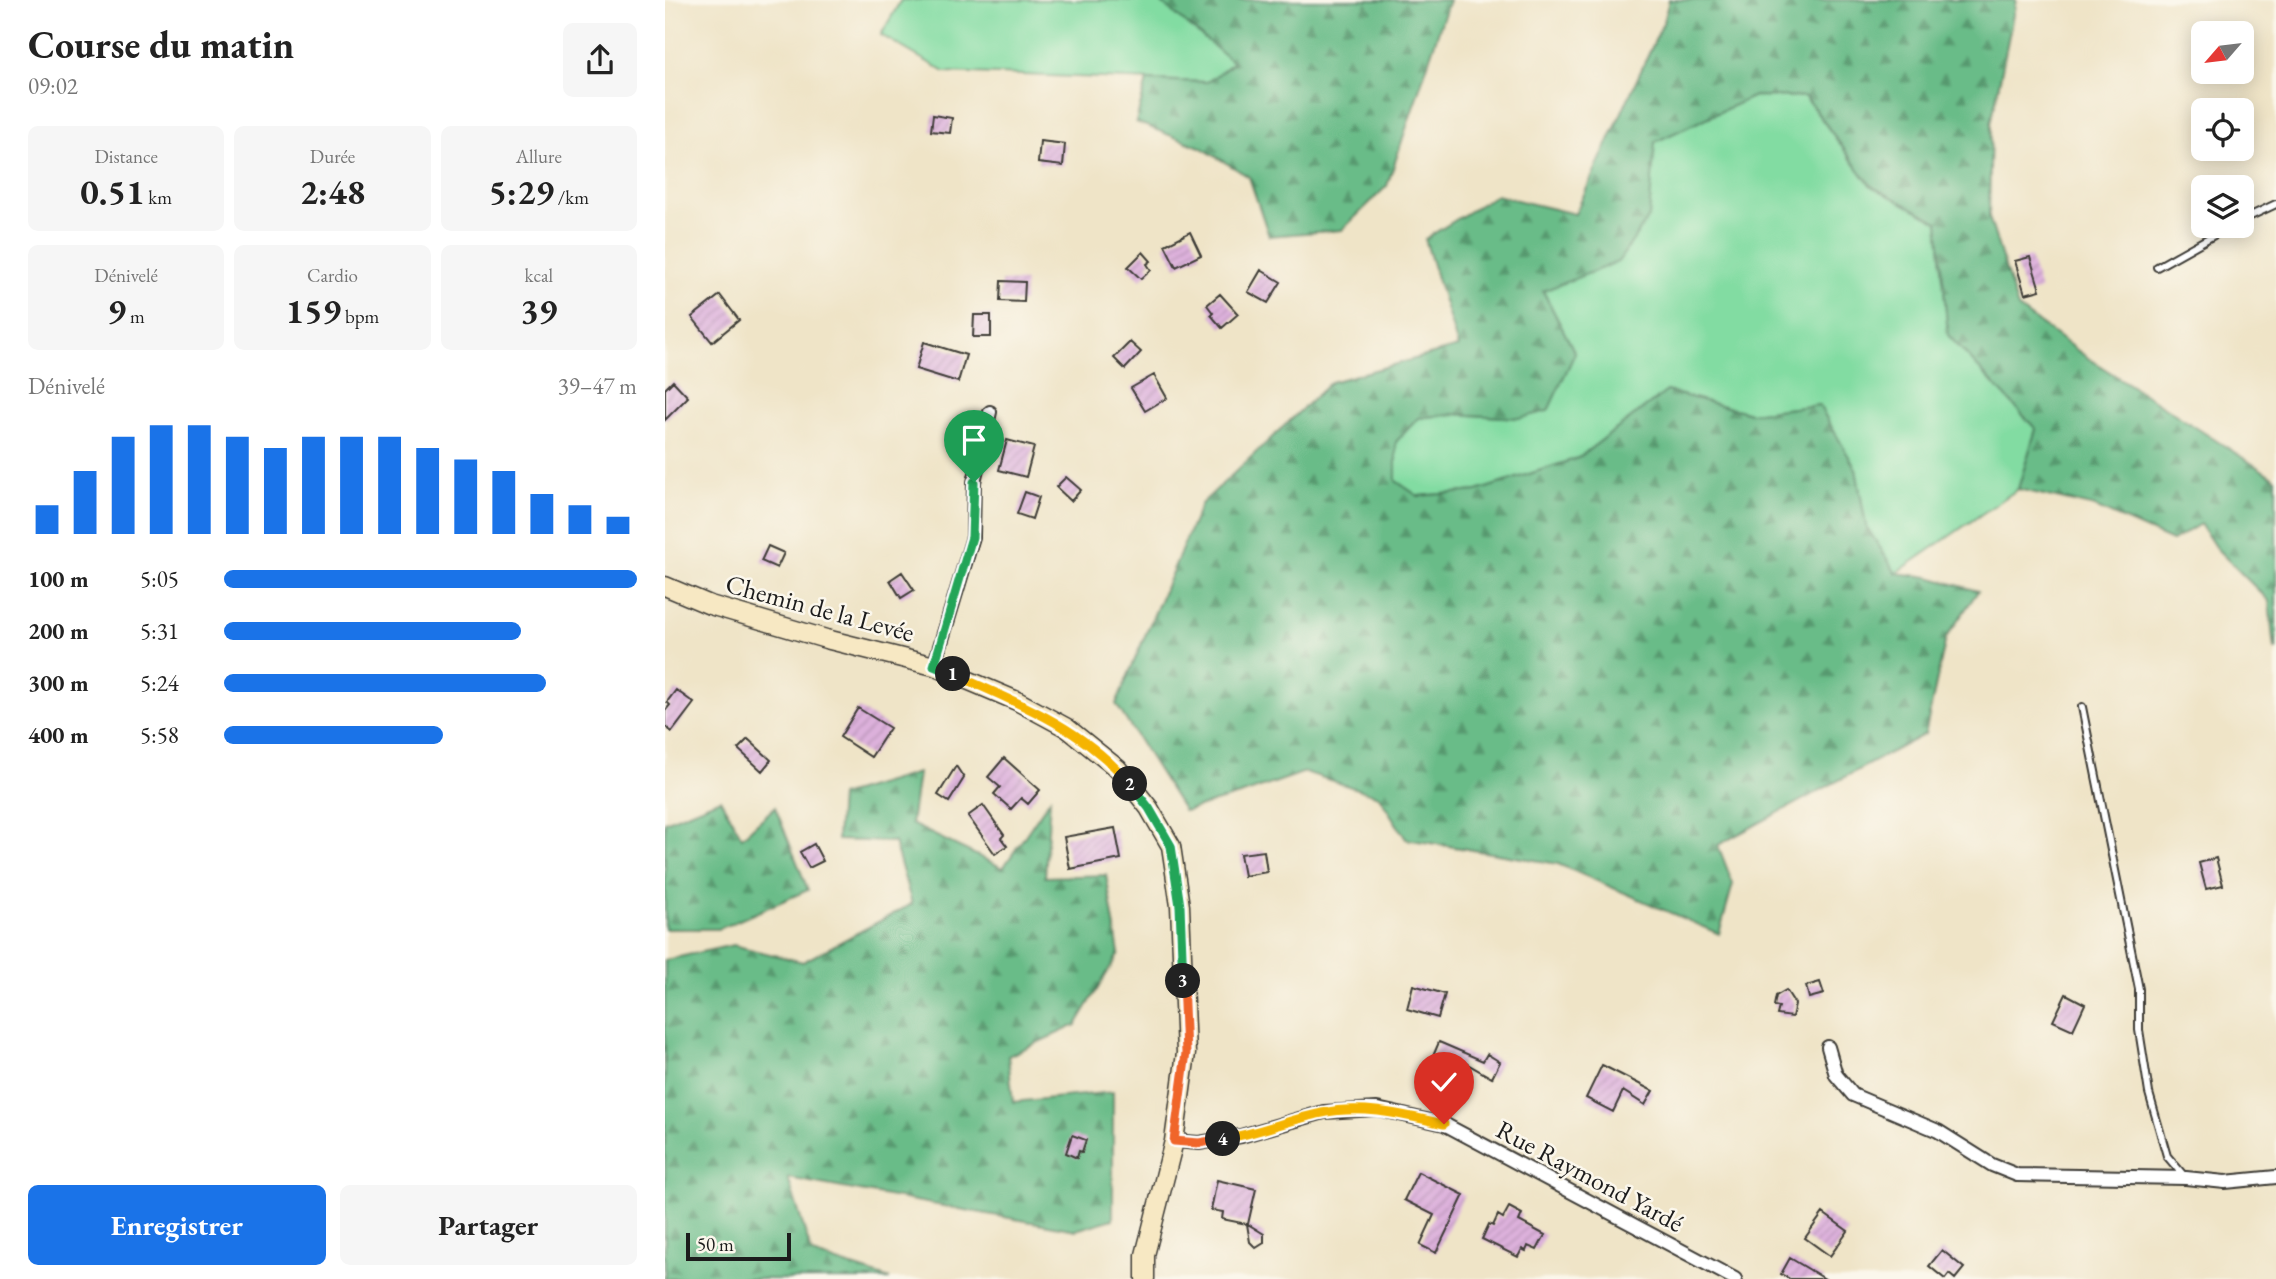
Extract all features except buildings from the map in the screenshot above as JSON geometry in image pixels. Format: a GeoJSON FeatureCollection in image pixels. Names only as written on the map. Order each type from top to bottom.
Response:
{"type":"FeatureCollection","features":[{"type":"Feature","properties":{"kind":"street"},"geometry":{"type":"LineString","coordinates":[[934,666],[972,537],[974,482],[990,412]]}},
{"type":"Feature","properties":{"kind":"street","name":"Chemin de la Levée"},"geometry":{"type":"LineString","coordinates":[[665,586],[710,605],[826,639],[934,666],[1017,701],[1067,728],[1118,769],[1149,808],[1171,846],[1180,906],[1186,1053],[1174,1141],[1145,1255],[1145,1279]]}},
{"type":"Feature","properties":{"kind":"street"},"geometry":{"type":"LineString","coordinates":[[1828,1047],[1836,1075],[1853,1095],[1938,1131],[1992,1165],[2017,1175],[2186,1178],[2225,1182],[2276,1177]]}},
{"type":"Feature","properties":{"kind":"street","name":"Rue Raymond Yardé"},"geometry":{"type":"LineString","coordinates":[[1174,1141],[1199,1143],[1241,1136],[1324,1112],[1377,1109],[1444,1124],[1735,1279]]}},
{"type":"Feature","properties":{"kind":"lane"},"geometry":{"type":"LineString","coordinates":[[2254,214],[2276,204]]}},
{"type":"Feature","properties":{"kind":"lane"},"geometry":{"type":"LineString","coordinates":[[2157,267],[2209,238]]}},
{"type":"Feature","properties":{"kind":"lane"},"geometry":{"type":"LineString","coordinates":[[2082,707],[2139,989],[2139,1030],[2149,1093],[2167,1156],[2186,1178]]}},
{"type":"Feature","properties":{"kind":"green space"},"geometry":{"type":"Polygon","coordinates":[[[901,0],[1158,0],[1234,62],[1207,82],[945,72],[881,35],[901,0]]]}},
{"type":"Feature","properties":{"kind":"green space"},"geometry":{"type":"Polygon","coordinates":[[[1158,0],[1449,0],[1387,186],[1342,230],[1269,236],[1249,177],[1200,147],[1136,122],[1147,80],[1207,82],[1234,63],[1158,0]]]}},
{"type":"Feature","properties":{"kind":"green space"},"geometry":{"type":"Polygon","coordinates":[[[1669,0],[2016,0],[1991,124],[1989,217],[2018,308],[2088,358],[2276,479],[2276,649],[2269,601],[2216,548],[2200,524],[2172,541],[2095,507],[2018,489],[2036,429],[1948,335],[1938,222],[1871,186],[1806,97],[1754,96],[1655,142],[1649,217],[1618,262],[1543,291],[1575,353],[1548,411],[1520,418],[1453,414],[1418,418],[1396,442],[1396,481],[1418,496],[1477,491],[1578,458],[1667,391],[1750,413],[1819,405],[1856,469],[1866,526],[1896,573],[1929,577],[1978,591],[1946,638],[1925,734],[1718,845],[1733,884],[1719,934],[1558,864],[1406,839],[1379,796],[1305,772],[1184,811],[1116,704],[1201,504],[1331,382],[1458,347],[1425,239],[1496,195],[1575,214],[1663,23],[1669,0]]]}},
{"type":"Feature","properties":{"kind":"green space"},"geometry":{"type":"Polygon","coordinates":[[[1754,96],[1805,97],[1871,186],[1938,221],[1948,335],[2036,429],[2018,489],[1896,573],[1866,526],[1856,469],[1819,405],[1750,413],[1667,391],[1578,458],[1477,491],[1418,496],[1396,481],[1395,442],[1418,418],[1453,414],[1520,418],[1575,353],[1543,291],[1649,217],[1654,142],[1754,96]]]}},
{"type":"Feature","properties":{"kind":"green space"},"geometry":{"type":"Polygon","coordinates":[[[918,773],[911,824],[1003,868],[1050,799],[1045,877],[1106,875],[1119,953],[1076,1025],[1008,1056],[1013,1102],[1113,1092],[1113,1219],[1076,1230],[788,1178],[812,1254],[890,1279],[665,1279],[665,960],[733,945],[803,962],[912,904],[894,842],[837,840],[840,796],[918,773]]]}},
{"type":"Feature","properties":{"kind":"green space"},"geometry":{"type":"Polygon","coordinates":[[[720,799],[742,837],[775,807],[808,890],[719,929],[665,929],[665,822],[720,799]]]}},
{"type":"Feature","properties":{"kind":"route"},"geometry":{"type":"LineString","coordinates":[[974,482],[972,537],[934,666],[1017,701],[1067,728],[1118,769],[1149,808],[1171,846],[1180,906],[1186,1053],[1174,1141],[1199,1143],[1241,1136],[1324,1112],[1377,1109],[1444,1124]]}}]}
